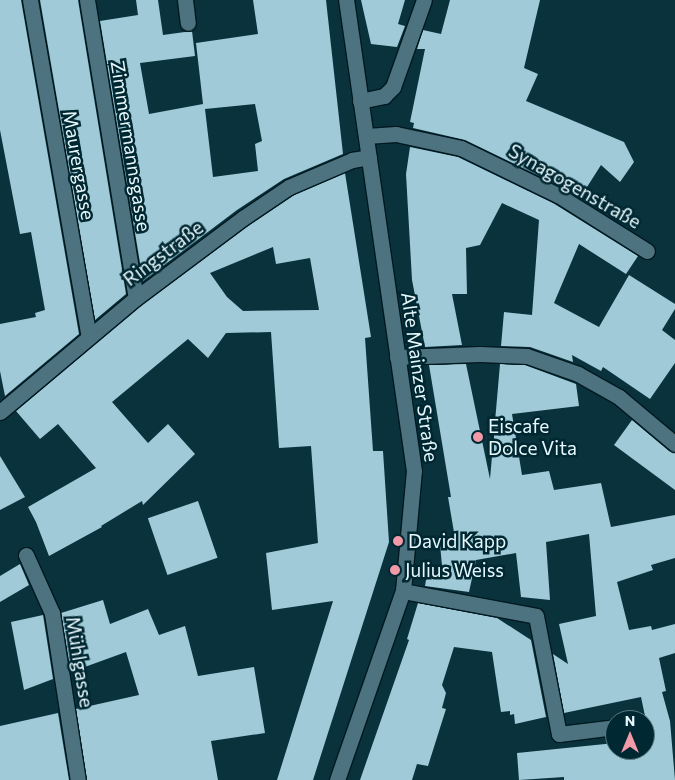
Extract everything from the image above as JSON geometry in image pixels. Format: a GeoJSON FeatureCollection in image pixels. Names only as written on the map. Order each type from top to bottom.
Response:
{"type":"FeatureCollection","features":[{"type":"Feature","properties":{"kind":"street","name":"Maurergasse"},"geometry":{"type":"LineString","coordinates":[[30,0],[90,338]]}},
{"type":"Feature","properties":{"kind":"street","name":"Zimmermannsgasse"},"geometry":{"type":"LineString","coordinates":[[87,0],[136,298]]}},
{"type":"Feature","properties":{"kind":"street"},"geometry":{"type":"LineString","coordinates":[[185,0],[188,23]]}},
{"type":"Feature","properties":{"kind":"street","name":"Alte Mainzer Straße"},"geometry":{"type":"LineString","coordinates":[[337,780],[403,591],[414,472],[346,0]]}},
{"type":"Feature","properties":{"kind":"street"},"geometry":{"type":"LineString","coordinates":[[360,101],[384,96],[393,87],[424,0]]}},
{"type":"Feature","properties":{"kind":"street","name":"Synagogenstraße"},"geometry":{"type":"LineString","coordinates":[[366,136],[396,134],[461,148],[558,195],[647,251]]}},
{"type":"Feature","properties":{"kind":"street","name":"Ringstraße"},"geometry":{"type":"LineString","coordinates":[[0,412],[136,298],[243,218],[290,187],[352,160],[369,157]]}},
{"type":"Feature","properties":{"kind":"street"},"geometry":{"type":"LineString","coordinates":[[397,357],[480,354],[527,356],[578,374],[619,397],[675,444]]}},
{"type":"Feature","properties":{"kind":"street","name":"Mühlgasse"},"geometry":{"type":"LineString","coordinates":[[26,555],[52,613],[78,780]]}},
{"type":"Feature","properties":{"kind":"street"},"geometry":{"type":"LineString","coordinates":[[403,591],[536,616],[559,734],[605,728]]}},
{"type":"Feature","properties":{"kind":"building"},"geometry":{"type":"Polygon","coordinates":[[[0,0],[21,0],[79,334],[5,396],[0,371],[0,324],[36,317],[35,313],[45,310],[31,232],[20,234],[0,130],[0,0]]]}},
{"type":"Feature","properties":{"kind":"building"},"geometry":{"type":"Polygon","coordinates":[[[40,0],[78,0],[126,294],[95,320],[40,0]]]}},
{"type":"Feature","properties":{"kind":"building"},"geometry":{"type":"Polygon","coordinates":[[[136,0],[158,0],[163,35],[192,31],[195,56],[140,63],[149,114],[203,104],[196,43],[258,34],[253,0],[326,0],[343,154],[284,179],[237,210],[143,281],[100,21],[138,15],[136,0]],[[255,104],[205,109],[213,177],[258,171],[255,144],[262,141],[255,104]]]}},
{"type":"Feature","properties":{"kind":"building"},"geometry":{"type":"Polygon","coordinates":[[[361,0],[405,0],[398,24],[405,26],[397,47],[371,44],[361,0]]]}},
{"type":"Feature","properties":{"kind":"building"},"geometry":{"type":"Polygon","coordinates":[[[450,0],[540,0],[524,68],[538,74],[526,101],[624,142],[634,162],[620,182],[601,165],[580,198],[562,187],[465,140],[413,128],[414,123],[410,122],[425,49],[417,49],[423,30],[441,34],[450,0]]]}},
{"type":"Feature","properties":{"kind":"building"},"geometry":{"type":"Polygon","coordinates":[[[410,147],[458,157],[553,203],[638,256],[626,274],[579,244],[554,303],[599,327],[629,275],[675,304],[675,309],[662,330],[675,340],[675,363],[650,399],[603,367],[601,371],[572,355],[573,362],[530,347],[501,346],[504,312],[532,315],[539,220],[502,203],[480,245],[466,248],[467,294],[452,294],[462,345],[425,347],[412,280],[406,174],[410,147]]]}},
{"type":"Feature","properties":{"kind":"building"},"geometry":{"type":"Polygon","coordinates":[[[345,173],[371,337],[365,338],[373,451],[383,451],[389,542],[313,780],[277,780],[333,601],[272,610],[266,553],[318,543],[311,446],[279,448],[271,332],[226,333],[208,358],[188,339],[112,402],[148,443],[168,424],[195,454],[143,505],[142,501],[102,527],[49,556],[28,507],[96,468],[58,424],[40,439],[16,411],[142,305],[248,226],[294,195],[345,173]],[[273,247],[210,273],[227,297],[243,311],[319,310],[310,258],[276,264],[273,247]]]}},
{"type":"Feature","properties":{"kind":"building"},"geometry":{"type":"Polygon","coordinates":[[[466,364],[490,479],[500,364],[525,365],[576,384],[579,406],[512,414],[522,475],[549,471],[554,490],[601,483],[611,527],[675,515],[675,558],[651,565],[653,570],[617,582],[629,630],[651,626],[652,630],[675,624],[675,653],[659,658],[666,691],[662,692],[670,721],[675,780],[564,780],[564,777],[519,780],[517,753],[605,744],[605,760],[655,760],[655,710],[644,710],[641,697],[564,713],[553,654],[568,664],[559,624],[596,616],[589,534],[546,542],[550,600],[521,597],[516,553],[476,560],[469,592],[425,586],[428,568],[442,566],[440,544],[456,544],[448,497],[451,497],[429,365],[466,364]]]}},
{"type":"Feature","properties":{"kind":"building"},"geometry":{"type":"Polygon","coordinates":[[[632,420],[669,451],[675,453],[675,490],[614,445],[632,420]]]}},
{"type":"Feature","properties":{"kind":"building"},"geometry":{"type":"Polygon","coordinates":[[[0,456],[25,497],[0,510],[0,456]]]}},
{"type":"Feature","properties":{"kind":"building"},"geometry":{"type":"Polygon","coordinates":[[[198,501],[218,558],[167,575],[148,518],[198,501]]]}},
{"type":"Feature","properties":{"kind":"building"},"geometry":{"type":"Polygon","coordinates":[[[20,564],[29,585],[0,602],[0,576],[20,564]]]}},
{"type":"Feature","properties":{"kind":"building"},"geometry":{"type":"Polygon","coordinates":[[[103,600],[110,624],[148,609],[159,635],[185,626],[198,676],[254,667],[265,733],[211,741],[218,780],[87,780],[76,709],[139,695],[126,652],[71,672],[61,613],[103,600]]]}},
{"type":"Feature","properties":{"kind":"building"},"geometry":{"type":"Polygon","coordinates":[[[418,603],[497,618],[531,640],[546,717],[515,724],[514,714],[510,715],[510,711],[501,712],[492,652],[454,647],[442,685],[446,693],[442,708],[446,709],[428,766],[417,764],[412,780],[360,780],[409,640],[407,639],[418,603]]]}},
{"type":"Feature","properties":{"kind":"building"},"geometry":{"type":"Polygon","coordinates":[[[43,615],[53,679],[24,690],[11,622],[43,615]]]}},
{"type":"Feature","properties":{"kind":"building"},"geometry":{"type":"Polygon","coordinates":[[[58,713],[69,780],[0,780],[0,726],[58,713]]]}},
{"type":"Feature","properties":{"kind":"place","name":"Eiscafe Dolce Vita"},"geometry":{"type":"Point","coordinates":[478,437]}},
{"type":"Feature","properties":{"kind":"place","name":"David Kapp"},"geometry":{"type":"Point","coordinates":[398,541]}},
{"type":"Feature","properties":{"kind":"place","name":"Julius Weiss"},"geometry":{"type":"Point","coordinates":[395,570]}}]}
